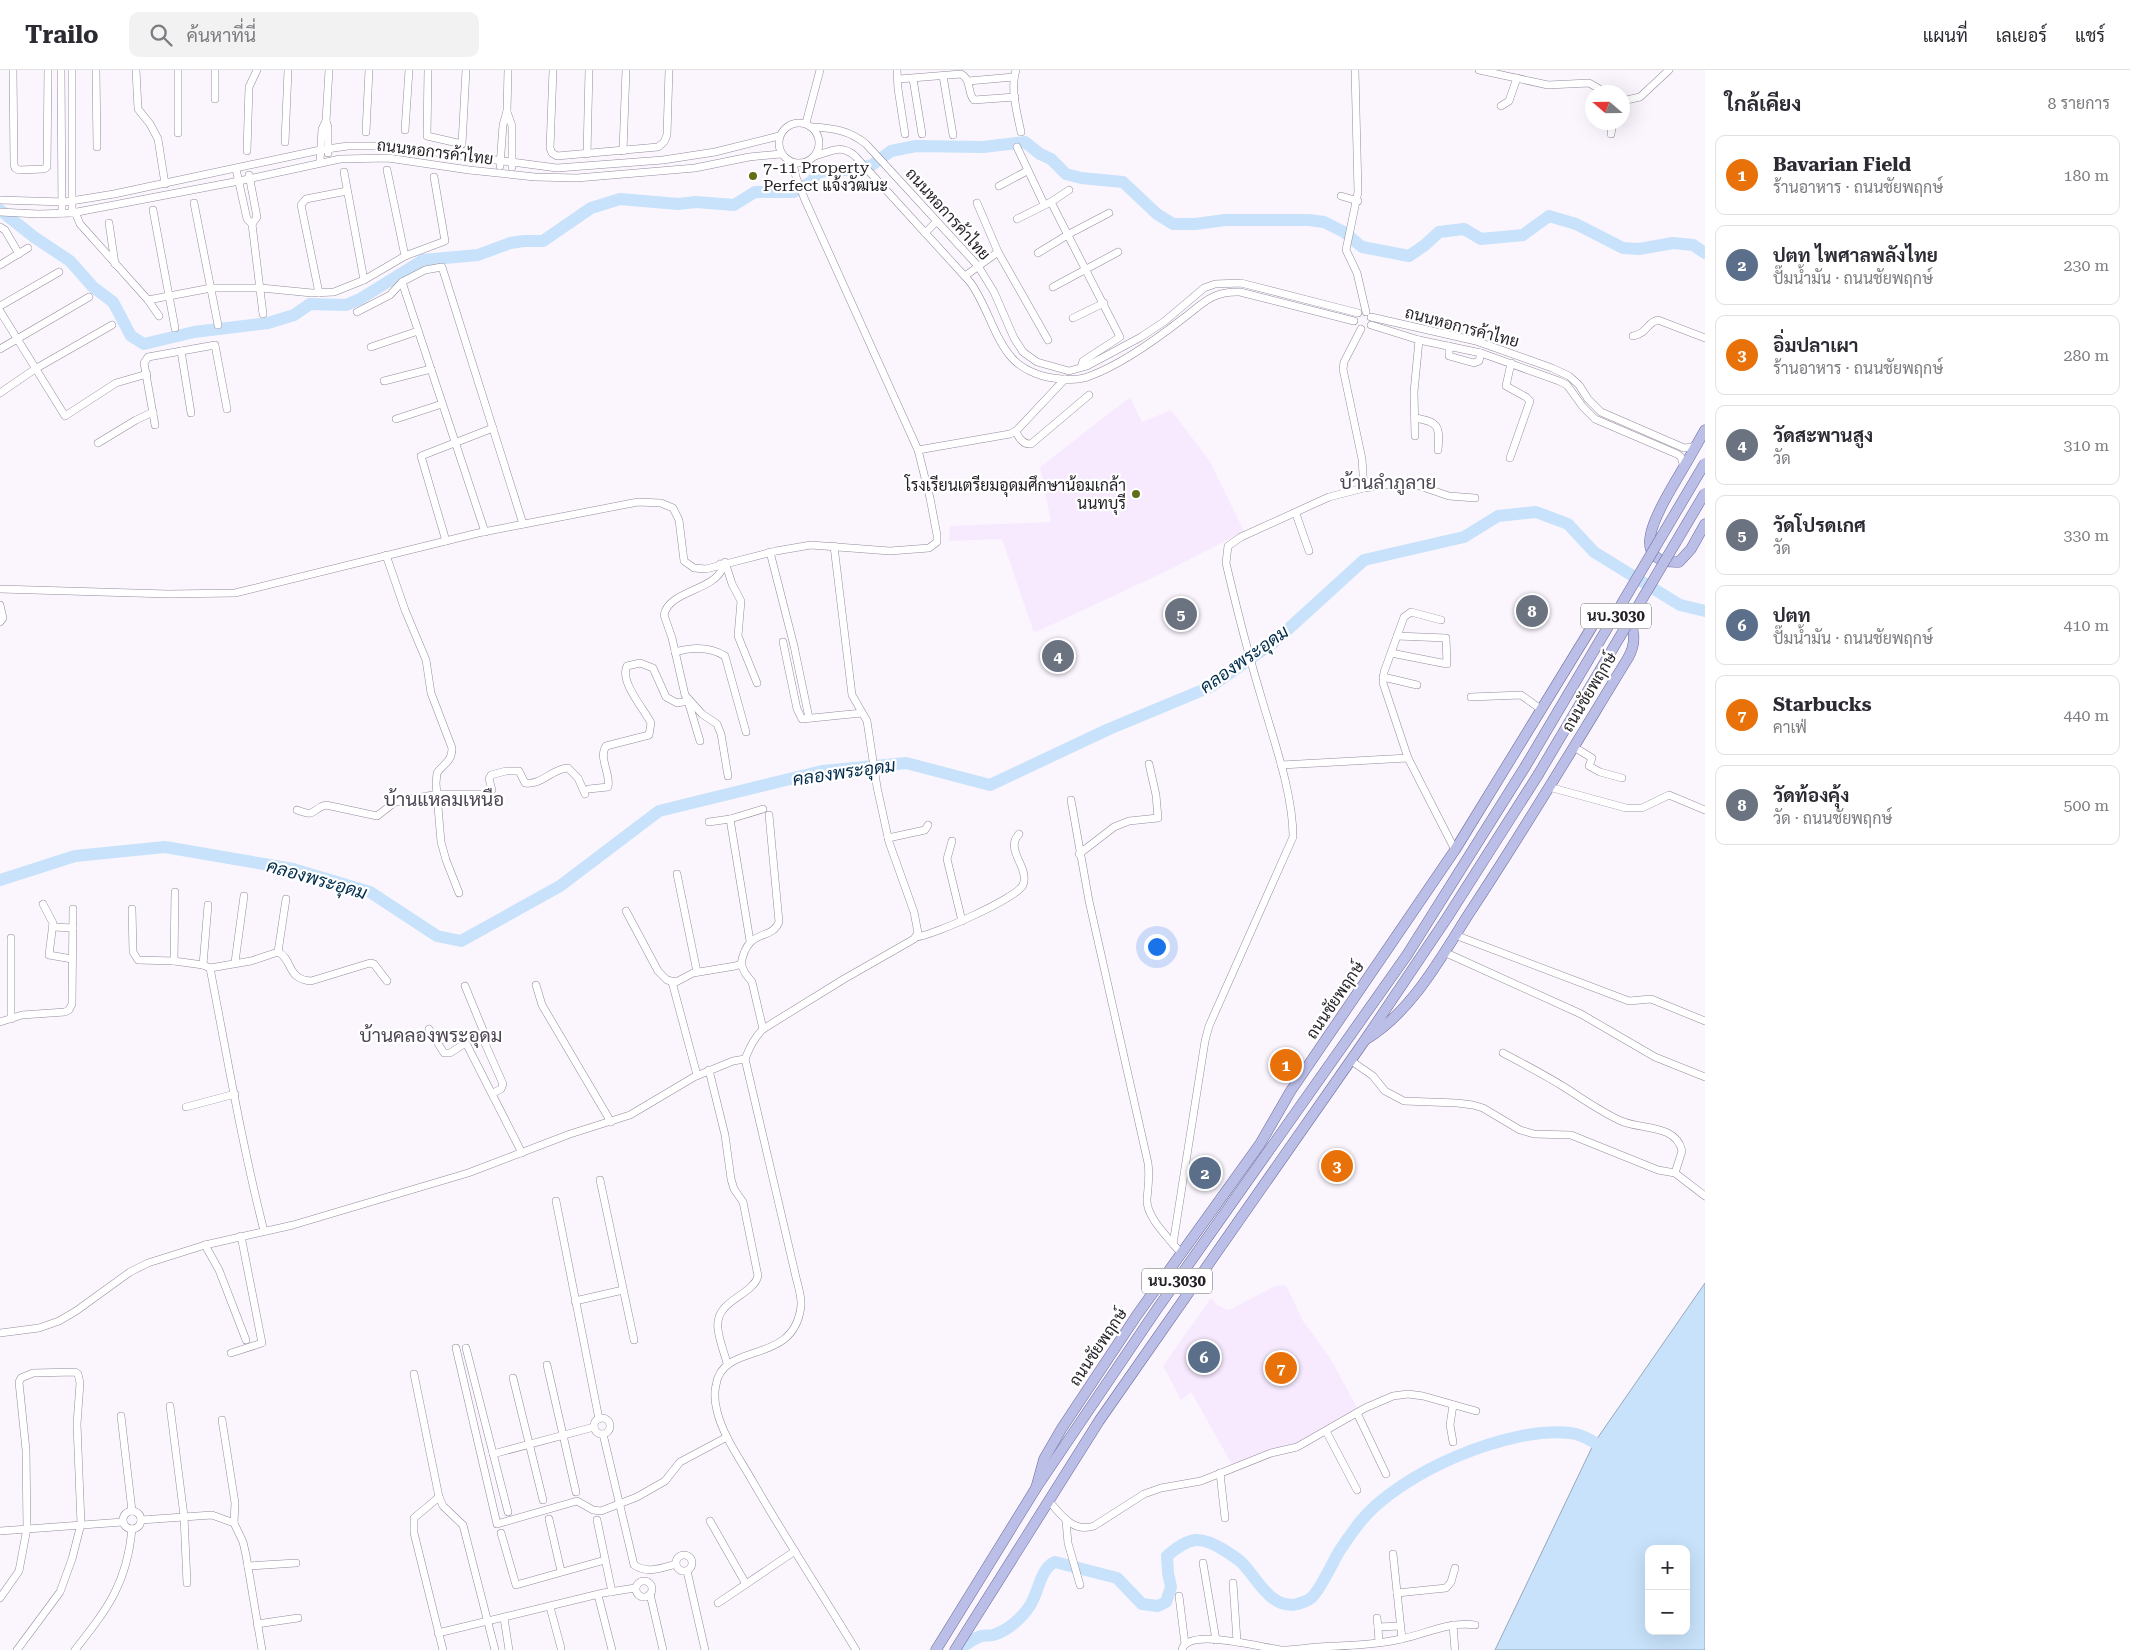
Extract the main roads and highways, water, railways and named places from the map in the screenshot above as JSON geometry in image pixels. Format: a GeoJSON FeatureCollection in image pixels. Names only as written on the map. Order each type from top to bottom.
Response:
{"type":"FeatureCollection","features":[{"type":"Feature","properties":{"kind":"main road"},"geometry":{"type":"LineString","coordinates":[[1705,430],[1652,523],[1650,537],[1654,552],[1662,560],[1669,563],[1679,562],[1691,549],[1705,524]]}},
{"type":"Feature","properties":{"kind":"main road","name":"ถนนชัยพฤกษ์"},"geometry":{"type":"LineString","coordinates":[[936,1650],[1036,1488],[1126,1355],[1435,914],[1526,767],[1705,463]]}},
{"type":"Feature","properties":{"kind":"main road","name":"ถนนชัยพฤกษ์"},"geometry":{"type":"LineString","coordinates":[[955,1650],[1128,1378],[1365,1040],[1443,925],[1538,775],[1705,493]]}},
{"type":"Feature","properties":{"kind":"main road","name":"ถนนชัยพฤกษ์"},"geometry":{"type":"LineString","coordinates":[[1036,1488],[1044,1459],[1062,1428],[1181,1253],[1260,1144],[1290,1092],[1455,850],[1592,625],[1602,617],[1609,615],[1616,614],[1627,619],[1632,626],[1635,636],[1631,652],[1574,747],[1416,995],[1375,1034],[1365,1040]]}},
{"type":"Feature","properties":{"kind":"main road"},"geometry":{"type":"LineString","coordinates":[[1260,1144],[1301,1096],[1321,1076]]}},
{"type":"Feature","properties":{"kind":"water"},"geometry":{"type":"Polygon","coordinates":[[[1705,1283],[1705,1650],[1495,1650],[1594,1443],[1705,1283]]]}},
{"type":"Feature","properties":{"kind":"waterway"},"geometry":{"type":"LineString","coordinates":[[0,210],[34,237],[70,261],[93,287],[113,302],[131,336],[144,344],[194,332],[268,323],[294,315],[310,304],[346,305],[360,299],[423,260],[478,255],[510,243],[543,241],[591,208],[620,199],[678,204],[696,202],[734,205],[755,192],[794,192],[812,181],[817,173],[831,170],[855,170],[872,165],[891,151],[916,146],[983,147],[1025,142],[1040,154],[1051,159],[1066,174],[1081,178],[1123,182],[1157,214],[1173,224],[1195,224],[1225,220],[1309,220],[1324,222],[1344,232],[1362,247],[1409,256],[1439,232],[1464,229],[1481,239],[1523,235],[1549,216],[1576,224],[1623,248],[1639,249],[1673,243],[1693,245],[1705,253]]}},
{"type":"Feature","properties":{"kind":"waterway","name":"คลองพระอุดม"},"geometry":{"type":"LineString","coordinates":[[0,880],[75,856],[165,847],[293,869],[370,892],[437,936],[461,941],[560,886],[659,811],[822,771],[906,763],[990,785],[1109,729],[1210,687],[1274,642],[1364,560],[1464,537],[1498,516],[1536,512],[1568,524],[1594,552],[1680,605],[1705,611]]}},
{"type":"Feature","properties":{"kind":"waterway"},"geometry":{"type":"LineString","coordinates":[[965,1645],[975,1638],[998,1633],[1018,1620],[1032,1602],[1042,1576],[1050,1565],[1055,1562],[1117,1578],[1142,1604],[1158,1606],[1166,1602],[1171,1587],[1167,1556],[1182,1545],[1194,1540],[1208,1542],[1236,1558],[1248,1569],[1272,1598],[1288,1605],[1297,1604],[1308,1600],[1315,1594],[1340,1550],[1360,1522],[1378,1504],[1401,1486],[1427,1470],[1456,1456],[1487,1445],[1517,1437],[1545,1433],[1580,1435],[1608,1451]]}},
{"type":"Feature","properties":{"kind":"place","name":"7-11 Property Perfect แจ้งวัฒนะ"},"geometry":{"type":"Point","coordinates":[753,176]}},
{"type":"Feature","properties":{"kind":"place","name":"โรงเรียนเตรียมอุดมศึกษาน้อมเกล้า นนทบุรี"},"geometry":{"type":"Point","coordinates":[1136,494]}},
{"type":"Feature","properties":{"kind":"place","name":"วัดท้องคุ้ง"},"geometry":{"type":"Point","coordinates":[1532,611]}},
{"type":"Feature","properties":{"kind":"place","name":"วัดโปรดเกศ"},"geometry":{"type":"Point","coordinates":[1181,614]}},
{"type":"Feature","properties":{"kind":"place","name":"วัดสะพานสูง"},"geometry":{"type":"Point","coordinates":[1058,656]}},
{"type":"Feature","properties":{"kind":"place","name":"Bavarian Field"},"geometry":{"type":"Point","coordinates":[1286,1065]}},
{"type":"Feature","properties":{"kind":"place","name":"อิ่มปลาเผา"},"geometry":{"type":"Point","coordinates":[1337,1166]}},
{"type":"Feature","properties":{"kind":"place","name":"ปตท ไพศาลพลังไทย"},"geometry":{"type":"Point","coordinates":[1205,1173]}},
{"type":"Feature","properties":{"kind":"place","name":"ปตท"},"geometry":{"type":"Point","coordinates":[1204,1357]}},
{"type":"Feature","properties":{"kind":"place","name":"Starbucks"},"geometry":{"type":"Point","coordinates":[1281,1368]}},
{"type":"Feature","properties":{"kind":"district","name":"บ้านลำภูลาย"},"geometry":{"type":"Point","coordinates":[1388,482]}},
{"type":"Feature","properties":{"kind":"district","name":"บ้านแหลมเหนือ"},"geometry":{"type":"Point","coordinates":[444,799]}},
{"type":"Feature","properties":{"kind":"district","name":"บ้านคลองพระอุดม"},"geometry":{"type":"Point","coordinates":[431,1035]}}]}
